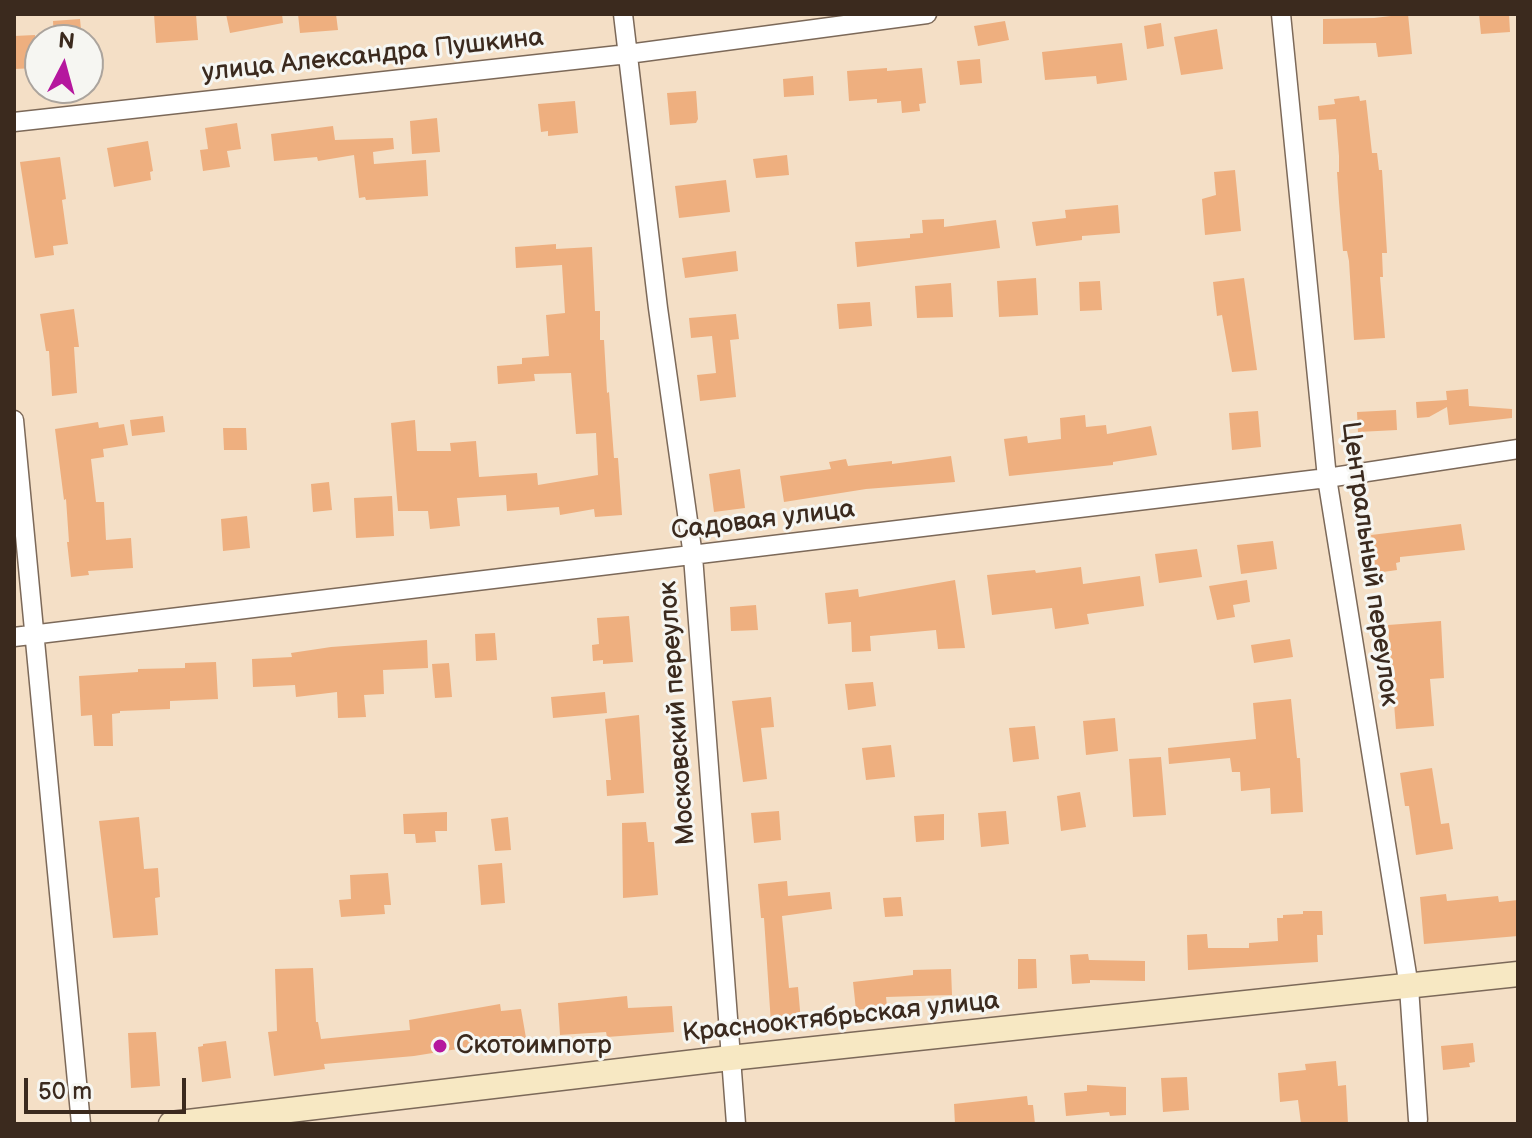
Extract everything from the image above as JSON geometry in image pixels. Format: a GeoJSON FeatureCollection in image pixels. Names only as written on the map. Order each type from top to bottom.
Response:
{"type":"FeatureCollection","features":[{"type":"Feature","properties":{"kind":"main road","name":"Краснооктябрьская улица"},"geometry":{"type":"LineString","coordinates":[[171,1124],[730,1058],[1518,974]]}},
{"type":"Feature","properties":{"kind":"street","name":"Московский переулок"},"geometry":{"type":"LineString","coordinates":[[623,14],[658,308],[693,556],[736,1124]]}},
{"type":"Feature","properties":{"kind":"street","name":"улица Александра Пушкина"},"geometry":{"type":"LineString","coordinates":[[14,122],[628,54],[927,14]]}},
{"type":"Feature","properties":{"kind":"street","name":"Центральный переулок"},"geometry":{"type":"LineString","coordinates":[[1281,14],[1327,478],[1409,987],[1418,1120]]}},
{"type":"Feature","properties":{"kind":"street"},"geometry":{"type":"LineString","coordinates":[[14,420],[81,1124]]}},
{"type":"Feature","properties":{"kind":"street","name":"Садовая улица"},"geometry":{"type":"LineString","coordinates":[[14,637],[1327,478],[1518,449]]}},
{"type":"Feature","properties":{"kind":"building"},"geometry":{"type":"Polygon","coordinates":[[[154,14],[196,14],[198,40],[156,43],[154,14]]]}},
{"type":"Feature","properties":{"kind":"building"},"geometry":{"type":"Polygon","coordinates":[[[226,14],[282,14],[283,23],[230,33],[226,14]]]}},
{"type":"Feature","properties":{"kind":"building"},"geometry":{"type":"Polygon","coordinates":[[[298,14],[336,14],[338,30],[300,33],[298,14]]]}},
{"type":"Feature","properties":{"kind":"building"},"geometry":{"type":"Polygon","coordinates":[[[1408,14],[1412,54],[1378,57],[1376,43],[1323,44],[1323,19],[1408,14]]]}},
{"type":"Feature","properties":{"kind":"building"},"geometry":{"type":"Polygon","coordinates":[[[1479,14],[1509,14],[1510,32],[1481,34],[1479,14]]]}},
{"type":"Feature","properties":{"kind":"building"},"geometry":{"type":"Polygon","coordinates":[[[80,19],[80,24],[53,24],[53,21],[80,19]]]}},
{"type":"Feature","properties":{"kind":"building"},"geometry":{"type":"Polygon","coordinates":[[[1005,21],[1009,40],[978,46],[974,26],[1005,21]]]}},
{"type":"Feature","properties":{"kind":"building"},"geometry":{"type":"Polygon","coordinates":[[[1161,23],[1164,46],[1147,49],[1144,26],[1161,23]]]}},
{"type":"Feature","properties":{"kind":"building"},"geometry":{"type":"Polygon","coordinates":[[[1217,29],[1223,69],[1181,75],[1174,37],[1217,29]]]}},
{"type":"Feature","properties":{"kind":"building"},"geometry":{"type":"Polygon","coordinates":[[[14,36],[24,36],[24,69],[14,69],[14,36]]]}},
{"type":"Feature","properties":{"kind":"building"},"geometry":{"type":"Polygon","coordinates":[[[1122,43],[1127,80],[1097,84],[1096,76],[1045,80],[1042,52],[1122,43]]]}},
{"type":"Feature","properties":{"kind":"building"},"geometry":{"type":"Polygon","coordinates":[[[980,59],[982,83],[960,85],[957,61],[980,59]]]}},
{"type":"Feature","properties":{"kind":"building"},"geometry":{"type":"Polygon","coordinates":[[[887,68],[887,71],[922,68],[926,103],[919,104],[920,111],[902,113],[901,101],[849,101],[847,71],[887,68]]]}},
{"type":"Feature","properties":{"kind":"building"},"geometry":{"type":"Polygon","coordinates":[[[813,76],[814,95],[784,97],[783,79],[813,76]]]}},
{"type":"Feature","properties":{"kind":"building"},"geometry":{"type":"Polygon","coordinates":[[[696,91],[696,123],[670,125],[667,93],[696,91]]]}},
{"type":"Feature","properties":{"kind":"building"},"geometry":{"type":"Polygon","coordinates":[[[1359,96],[1360,101],[1366,100],[1372,153],[1377,153],[1379,170],[1382,170],[1387,253],[1382,253],[1383,277],[1380,277],[1385,338],[1354,340],[1349,261],[1347,251],[1343,251],[1339,202],[1336,119],[1319,120],[1318,106],[1335,104],[1334,99],[1359,96]]]}},
{"type":"Feature","properties":{"kind":"building"},"geometry":{"type":"Polygon","coordinates":[[[575,101],[578,133],[548,136],[548,131],[541,132],[538,104],[575,101]]]}},
{"type":"Feature","properties":{"kind":"building"},"geometry":{"type":"Polygon","coordinates":[[[437,118],[440,152],[412,154],[410,121],[437,118]]]}},
{"type":"Feature","properties":{"kind":"building"},"geometry":{"type":"Polygon","coordinates":[[[237,123],[241,149],[227,151],[230,167],[203,171],[200,150],[208,149],[205,128],[237,123]]]}},
{"type":"Feature","properties":{"kind":"building"},"geometry":{"type":"Polygon","coordinates":[[[333,126],[335,140],[393,138],[394,149],[373,152],[374,164],[426,160],[428,196],[359,198],[354,155],[318,161],[317,157],[274,161],[271,134],[333,126]]]}},
{"type":"Feature","properties":{"kind":"building"},"geometry":{"type":"Polygon","coordinates":[[[148,141],[153,171],[150,172],[151,180],[114,187],[107,148],[148,141]]]}},
{"type":"Feature","properties":{"kind":"building"},"geometry":{"type":"Polygon","coordinates":[[[787,155],[789,175],[756,178],[753,159],[787,155]]]}},
{"type":"Feature","properties":{"kind":"building"},"geometry":{"type":"Polygon","coordinates":[[[60,157],[68,244],[53,246],[54,255],[35,258],[20,162],[60,157]]]}},
{"type":"Feature","properties":{"kind":"building"},"geometry":{"type":"Polygon","coordinates":[[[1235,170],[1241,231],[1205,235],[1202,199],[1216,195],[1214,172],[1235,170]]]}},
{"type":"Feature","properties":{"kind":"building"},"geometry":{"type":"Polygon","coordinates":[[[726,180],[730,212],[679,218],[675,186],[726,180]]]}},
{"type":"Feature","properties":{"kind":"building"},"geometry":{"type":"Polygon","coordinates":[[[1118,205],[1120,233],[1082,236],[1082,240],[1036,246],[1032,222],[1066,218],[1065,210],[1118,205]]]}},
{"type":"Feature","properties":{"kind":"building"},"geometry":{"type":"Polygon","coordinates":[[[944,219],[944,227],[996,220],[1000,248],[857,267],[855,242],[910,238],[910,234],[923,233],[922,220],[944,219]]]}},
{"type":"Feature","properties":{"kind":"building"},"geometry":{"type":"Polygon","coordinates":[[[556,244],[556,249],[592,247],[595,311],[600,311],[600,340],[604,340],[607,393],[614,458],[618,458],[622,515],[595,517],[594,509],[560,515],[559,507],[507,511],[506,495],[457,498],[460,526],[430,529],[428,511],[398,511],[391,423],[415,420],[417,451],[451,451],[450,443],[476,441],[479,477],[537,473],[538,485],[598,475],[596,433],[576,434],[571,373],[534,374],[535,381],[498,384],[497,366],[522,364],[522,358],[549,356],[546,315],[565,313],[562,265],[516,268],[515,247],[556,244]]]}},
{"type":"Feature","properties":{"kind":"building"},"geometry":{"type":"Polygon","coordinates":[[[736,251],[738,271],[685,278],[682,258],[736,251]]]}},
{"type":"Feature","properties":{"kind":"building"},"geometry":{"type":"Polygon","coordinates":[[[1036,278],[1038,315],[999,317],[997,281],[1036,278]]]}},
{"type":"Feature","properties":{"kind":"building"},"geometry":{"type":"Polygon","coordinates":[[[1244,278],[1257,370],[1232,372],[1222,315],[1217,316],[1213,282],[1244,278]]]}},
{"type":"Feature","properties":{"kind":"building"},"geometry":{"type":"Polygon","coordinates":[[[1100,281],[1102,310],[1080,311],[1079,282],[1100,281]]]}},
{"type":"Feature","properties":{"kind":"building"},"geometry":{"type":"Polygon","coordinates":[[[951,283],[953,317],[917,318],[915,286],[951,283]]]}},
{"type":"Feature","properties":{"kind":"building"},"geometry":{"type":"Polygon","coordinates":[[[870,302],[872,326],[839,329],[837,304],[870,302]]]}},
{"type":"Feature","properties":{"kind":"building"},"geometry":{"type":"Polygon","coordinates":[[[74,309],[79,347],[74,347],[77,393],[52,396],[49,351],[46,351],[40,314],[74,309]]]}},
{"type":"Feature","properties":{"kind":"building"},"geometry":{"type":"Polygon","coordinates":[[[736,314],[739,339],[730,340],[736,397],[700,401],[697,375],[716,373],[712,336],[691,338],[689,318],[736,314]]]}},
{"type":"Feature","properties":{"kind":"building"},"geometry":{"type":"Polygon","coordinates":[[[1468,389],[1469,406],[1512,409],[1512,418],[1449,425],[1447,407],[1429,417],[1417,418],[1416,402],[1447,400],[1446,391],[1468,389]]]}},
{"type":"Feature","properties":{"kind":"building"},"geometry":{"type":"Polygon","coordinates":[[[1396,410],[1397,430],[1358,432],[1357,412],[1396,410]]]}},
{"type":"Feature","properties":{"kind":"building"},"geometry":{"type":"Polygon","coordinates":[[[1258,411],[1261,447],[1232,450],[1229,413],[1258,411]]]}},
{"type":"Feature","properties":{"kind":"building"},"geometry":{"type":"Polygon","coordinates":[[[1085,415],[1086,427],[1106,425],[1107,434],[1151,426],[1157,455],[1113,462],[1113,465],[1009,476],[1004,439],[1027,436],[1028,443],[1061,439],[1060,418],[1085,415]]]}},
{"type":"Feature","properties":{"kind":"building"},"geometry":{"type":"Polygon","coordinates":[[[163,416],[165,432],[132,436],[130,420],[163,416]]]}},
{"type":"Feature","properties":{"kind":"building"},"geometry":{"type":"Polygon","coordinates":[[[98,422],[99,428],[124,424],[128,445],[103,449],[104,457],[91,459],[96,502],[104,502],[106,540],[131,538],[133,568],[88,571],[89,575],[71,577],[66,499],[55,429],[98,422]]]}},
{"type":"Feature","properties":{"kind":"building"},"geometry":{"type":"Polygon","coordinates":[[[223,428],[246,428],[247,450],[224,450],[223,428]]]}},
{"type":"Feature","properties":{"kind":"building"},"geometry":{"type":"Polygon","coordinates":[[[951,456],[955,482],[866,489],[784,502],[780,476],[831,469],[829,462],[846,459],[848,466],[892,461],[892,464],[951,456]]]}},
{"type":"Feature","properties":{"kind":"building"},"geometry":{"type":"Polygon","coordinates":[[[740,469],[745,508],[714,512],[709,474],[740,469]]]}},
{"type":"Feature","properties":{"kind":"building"},"geometry":{"type":"Polygon","coordinates":[[[329,482],[332,510],[313,512],[311,484],[329,482]]]}},
{"type":"Feature","properties":{"kind":"building"},"geometry":{"type":"Polygon","coordinates":[[[392,496],[394,536],[356,538],[354,498],[392,496]]]}},
{"type":"Feature","properties":{"kind":"building"},"geometry":{"type":"Polygon","coordinates":[[[247,516],[250,548],[223,551],[221,519],[247,516]]]}},
{"type":"Feature","properties":{"kind":"building"},"geometry":{"type":"Polygon","coordinates":[[[1461,524],[1465,550],[1400,557],[1400,562],[1396,563],[1397,570],[1376,573],[1371,535],[1461,524]]]}},
{"type":"Feature","properties":{"kind":"building"},"geometry":{"type":"Polygon","coordinates":[[[1273,541],[1277,569],[1241,574],[1237,545],[1273,541]]]}},
{"type":"Feature","properties":{"kind":"building"},"geometry":{"type":"Polygon","coordinates":[[[1197,549],[1202,577],[1159,583],[1155,554],[1197,549]]]}},
{"type":"Feature","properties":{"kind":"building"},"geometry":{"type":"Polygon","coordinates":[[[1081,567],[1083,584],[1140,576],[1144,606],[1087,614],[1089,624],[1055,629],[1052,608],[992,615],[987,575],[1081,567]]]}},
{"type":"Feature","properties":{"kind":"building"},"geometry":{"type":"Polygon","coordinates":[[[955,580],[965,648],[938,649],[936,630],[870,636],[871,651],[852,652],[851,622],[828,624],[825,593],[858,589],[859,597],[955,580]]]}},
{"type":"Feature","properties":{"kind":"building"},"geometry":{"type":"Polygon","coordinates":[[[1247,580],[1250,602],[1233,605],[1235,617],[1217,620],[1209,586],[1247,580]]]}},
{"type":"Feature","properties":{"kind":"building"},"geometry":{"type":"Polygon","coordinates":[[[756,605],[758,630],[731,631],[730,607],[756,605]]]}},
{"type":"Feature","properties":{"kind":"building"},"geometry":{"type":"Polygon","coordinates":[[[629,616],[633,662],[603,664],[603,660],[593,661],[592,645],[599,644],[597,618],[629,616]]]}},
{"type":"Feature","properties":{"kind":"building"},"geometry":{"type":"Polygon","coordinates":[[[1441,621],[1444,678],[1430,679],[1434,726],[1396,729],[1388,625],[1441,621]]]}},
{"type":"Feature","properties":{"kind":"building"},"geometry":{"type":"Polygon","coordinates":[[[495,633],[497,660],[476,661],[475,634],[495,633]]]}},
{"type":"Feature","properties":{"kind":"building"},"geometry":{"type":"Polygon","coordinates":[[[1290,639],[1293,657],[1254,663],[1251,645],[1290,639]]]}},
{"type":"Feature","properties":{"kind":"building"},"geometry":{"type":"Polygon","coordinates":[[[427,640],[428,668],[383,670],[384,694],[364,695],[366,717],[338,718],[337,692],[296,697],[295,685],[253,687],[252,659],[292,657],[291,653],[331,647],[427,640]]]}},
{"type":"Feature","properties":{"kind":"building"},"geometry":{"type":"Polygon","coordinates":[[[216,662],[218,699],[170,701],[170,709],[112,714],[113,746],[94,746],[92,715],[81,716],[79,676],[138,672],[138,669],[185,668],[185,663],[216,662]]]}},
{"type":"Feature","properties":{"kind":"building"},"geometry":{"type":"Polygon","coordinates":[[[449,663],[452,697],[435,698],[432,664],[449,663]]]}},
{"type":"Feature","properties":{"kind":"building"},"geometry":{"type":"Polygon","coordinates":[[[873,682],[876,706],[848,710],[845,684],[873,682]]]}},
{"type":"Feature","properties":{"kind":"building"},"geometry":{"type":"Polygon","coordinates":[[[605,692],[607,713],[553,718],[551,697],[605,692]]]}},
{"type":"Feature","properties":{"kind":"building"},"geometry":{"type":"Polygon","coordinates":[[[771,697],[774,727],[761,728],[767,779],[743,782],[732,701],[771,697]]]}},
{"type":"Feature","properties":{"kind":"building"},"geometry":{"type":"Polygon","coordinates":[[[1291,699],[1297,758],[1300,758],[1303,812],[1271,814],[1270,788],[1241,791],[1240,772],[1232,772],[1230,758],[1169,764],[1168,748],[1256,739],[1253,703],[1291,699]]]}},
{"type":"Feature","properties":{"kind":"building"},"geometry":{"type":"Polygon","coordinates":[[[639,715],[644,793],[607,796],[606,780],[611,780],[605,719],[639,715]]]}},
{"type":"Feature","properties":{"kind":"building"},"geometry":{"type":"Polygon","coordinates":[[[1115,718],[1118,751],[1086,755],[1083,721],[1115,718]]]}},
{"type":"Feature","properties":{"kind":"building"},"geometry":{"type":"Polygon","coordinates":[[[1035,726],[1039,759],[1013,762],[1009,728],[1035,726]]]}},
{"type":"Feature","properties":{"kind":"building"},"geometry":{"type":"Polygon","coordinates":[[[891,745],[895,777],[866,780],[862,748],[891,745]]]}},
{"type":"Feature","properties":{"kind":"building"},"geometry":{"type":"Polygon","coordinates":[[[1161,757],[1166,815],[1133,817],[1129,759],[1161,757]]]}},
{"type":"Feature","properties":{"kind":"building"},"geometry":{"type":"Polygon","coordinates":[[[1432,768],[1441,824],[1449,823],[1453,849],[1416,855],[1409,806],[1405,806],[1400,773],[1432,768]]]}},
{"type":"Feature","properties":{"kind":"building"},"geometry":{"type":"Polygon","coordinates":[[[1080,792],[1086,827],[1061,831],[1057,796],[1080,792]]]}},
{"type":"Feature","properties":{"kind":"building"},"geometry":{"type":"Polygon","coordinates":[[[779,811],[781,840],[754,843],[751,813],[779,811]]]}},
{"type":"Feature","properties":{"kind":"building"},"geometry":{"type":"Polygon","coordinates":[[[1006,811],[1009,844],[981,847],[978,813],[1006,811]]]}},
{"type":"Feature","properties":{"kind":"building"},"geometry":{"type":"Polygon","coordinates":[[[447,812],[447,831],[435,831],[436,842],[416,843],[415,834],[404,834],[403,814],[447,812]]]}},
{"type":"Feature","properties":{"kind":"building"},"geometry":{"type":"Polygon","coordinates":[[[944,814],[944,840],[916,842],[914,816],[944,814]]]}},
{"type":"Feature","properties":{"kind":"building"},"geometry":{"type":"Polygon","coordinates":[[[139,817],[144,869],[158,868],[160,897],[155,898],[158,935],[113,938],[99,821],[139,817]]]}},
{"type":"Feature","properties":{"kind":"building"},"geometry":{"type":"Polygon","coordinates":[[[508,817],[511,850],[495,851],[491,819],[508,817]]]}},
{"type":"Feature","properties":{"kind":"building"},"geometry":{"type":"Polygon","coordinates":[[[646,822],[648,842],[654,842],[658,895],[623,898],[622,823],[646,822]]]}},
{"type":"Feature","properties":{"kind":"building"},"geometry":{"type":"Polygon","coordinates":[[[502,863],[505,903],[481,905],[478,865],[502,863]]]}},
{"type":"Feature","properties":{"kind":"building"},"geometry":{"type":"Polygon","coordinates":[[[388,873],[391,905],[384,905],[385,914],[341,917],[339,900],[351,899],[350,875],[388,873]]]}},
{"type":"Feature","properties":{"kind":"building"},"geometry":{"type":"Polygon","coordinates":[[[787,881],[788,896],[830,892],[832,909],[782,916],[789,988],[798,987],[801,1022],[771,1024],[764,918],[761,918],[758,884],[787,881]]]}},
{"type":"Feature","properties":{"kind":"building"},"geometry":{"type":"Polygon","coordinates":[[[1446,894],[1447,901],[1498,896],[1499,902],[1518,900],[1518,936],[1424,944],[1420,897],[1446,894]]]}},
{"type":"Feature","properties":{"kind":"building"},"geometry":{"type":"Polygon","coordinates":[[[901,897],[903,916],[885,917],[883,898],[901,897]]]}},
{"type":"Feature","properties":{"kind":"building"},"geometry":{"type":"Polygon","coordinates":[[[1303,911],[1322,911],[1323,935],[1317,935],[1318,962],[1188,970],[1187,935],[1207,934],[1208,948],[1249,948],[1249,943],[1278,941],[1277,918],[1303,914],[1303,911]]]}},
{"type":"Feature","properties":{"kind":"building"},"geometry":{"type":"Polygon","coordinates":[[[1088,954],[1089,960],[1145,961],[1145,981],[1090,980],[1090,983],[1072,984],[1070,955],[1088,954]]]}},
{"type":"Feature","properties":{"kind":"building"},"geometry":{"type":"Polygon","coordinates":[[[1018,959],[1036,959],[1037,988],[1018,989],[1018,959]]]}},
{"type":"Feature","properties":{"kind":"building"},"geometry":{"type":"Polygon","coordinates":[[[313,968],[316,1022],[321,1039],[410,1030],[409,1020],[500,1004],[501,1011],[521,1009],[526,1038],[414,1056],[324,1064],[325,1069],[274,1076],[268,1032],[277,1031],[275,969],[313,968]]]}},
{"type":"Feature","properties":{"kind":"building"},"geometry":{"type":"Polygon","coordinates":[[[951,969],[952,995],[886,997],[887,1006],[856,1010],[853,982],[913,975],[913,970],[951,969]]]}},
{"type":"Feature","properties":{"kind":"building"},"geometry":{"type":"Polygon","coordinates":[[[627,996],[628,1008],[672,1006],[674,1032],[607,1037],[606,1032],[560,1035],[558,1003],[627,996]]]}},
{"type":"Feature","properties":{"kind":"building"},"geometry":{"type":"Polygon","coordinates":[[[156,1032],[160,1086],[131,1088],[128,1033],[156,1032]]]}},
{"type":"Feature","properties":{"kind":"building"},"geometry":{"type":"Polygon","coordinates":[[[226,1041],[231,1078],[202,1082],[198,1047],[226,1041]]]}},
{"type":"Feature","properties":{"kind":"building"},"geometry":{"type":"Polygon","coordinates":[[[1473,1043],[1475,1062],[1469,1063],[1470,1067],[1443,1070],[1441,1046],[1473,1043]]]}},
{"type":"Feature","properties":{"kind":"building"},"geometry":{"type":"Polygon","coordinates":[[[1336,1061],[1338,1086],[1346,1085],[1348,1124],[1301,1124],[1298,1100],[1280,1102],[1278,1073],[1306,1070],[1305,1064],[1336,1061]]]}},
{"type":"Feature","properties":{"kind":"building"},"geometry":{"type":"Polygon","coordinates":[[[1187,1077],[1189,1110],[1163,1112],[1161,1078],[1187,1077]]]}},
{"type":"Feature","properties":{"kind":"building"},"geometry":{"type":"Polygon","coordinates":[[[1087,1085],[1126,1087],[1126,1115],[1110,1116],[1109,1112],[1066,1116],[1064,1093],[1087,1091],[1087,1085]]]}},
{"type":"Feature","properties":{"kind":"building"},"geometry":{"type":"Polygon","coordinates":[[[1027,1096],[1028,1105],[1033,1105],[1035,1124],[955,1124],[954,1104],[1027,1096]]]}},
{"type":"Feature","properties":{"kind":"place","name":"Скотоимпотр"},"geometry":{"type":"Point","coordinates":[440,1046]}}]}
